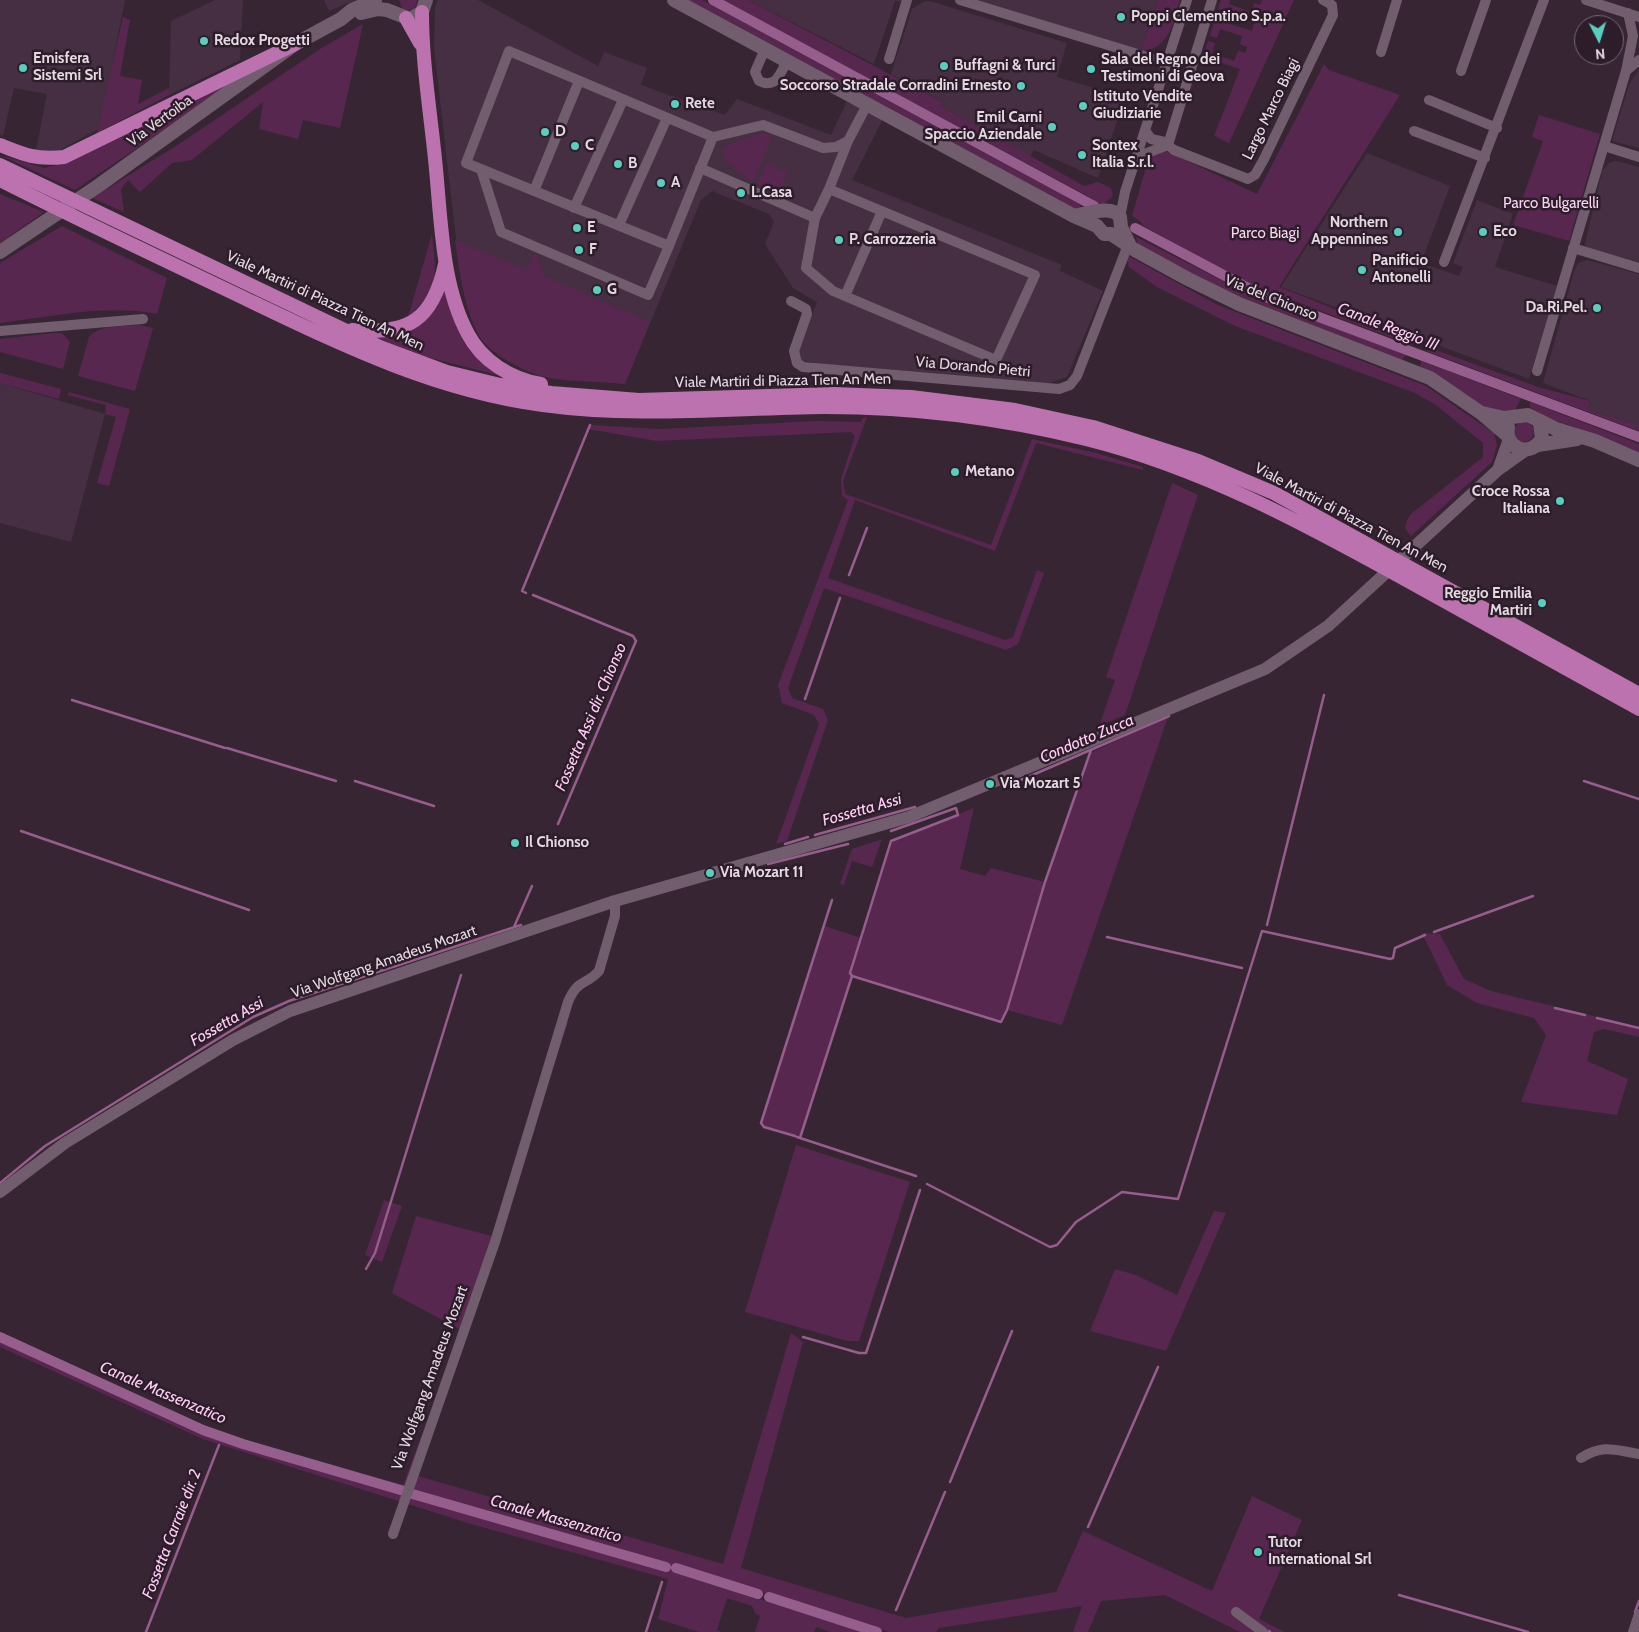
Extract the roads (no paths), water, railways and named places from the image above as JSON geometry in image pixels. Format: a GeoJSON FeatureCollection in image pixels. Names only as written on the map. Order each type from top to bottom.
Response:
{"type":"FeatureCollection","features":[{"type":"Feature","properties":{"kind":"highway"},"geometry":{"type":"LineString","coordinates":[[425,3],[423,50],[446,261],[462,322],[477,347],[492,362],[522,379],[615,398]]}},
{"type":"Feature","properties":{"kind":"highway"},"geometry":{"type":"LineString","coordinates":[[398,10],[423,50]]}},
{"type":"Feature","properties":{"kind":"highway"},"geometry":{"type":"LineString","coordinates":[[0,145],[29,156],[44,159],[64,157],[295,44]]}},
{"type":"Feature","properties":{"kind":"highway","name":"Viale Martiri di Piazza Tien An Men"},"geometry":{"type":"LineString","coordinates":[[0,165],[342,329],[416,361],[477,380],[551,394],[615,398],[834,394],[911,397],[1015,410],[1126,436],[1206,464],[1274,493],[1639,694]]}},
{"type":"Feature","properties":{"kind":"highway","name":"Viale Martiri di Piazza Tien An Men"},"geometry":{"type":"LineString","coordinates":[[0,180],[334,341],[403,371],[475,393],[540,405],[633,413],[819,407],[904,409],[1035,427],[1090,440],[1137,454],[1216,482],[1290,517],[1639,709]]}},
{"type":"Feature","properties":{"kind":"highway"},"geometry":{"type":"LineString","coordinates":[[342,329],[374,332],[395,330],[413,321],[430,307],[439,289],[446,261]]}},
{"type":"Feature","properties":{"kind":"main road","name":"Via Vertoiba"},"geometry":{"type":"LineString","coordinates":[[4,249],[98,186],[295,44],[341,19],[352,10],[375,0]]}},
{"type":"Feature","properties":{"kind":"main road"},"geometry":{"type":"LineString","coordinates":[[674,0],[1074,216],[1097,226],[1104,234],[1113,220]]}},
{"type":"Feature","properties":{"kind":"main road","name":"Via Vertoiba"},"geometry":{"type":"LineString","coordinates":[[341,19],[378,9],[398,10],[415,17],[425,3]]}},
{"type":"Feature","properties":{"kind":"main road"},"geometry":{"type":"LineString","coordinates":[[1074,216],[1113,220]]}},
{"type":"Feature","properties":{"kind":"main road"},"geometry":{"type":"LineString","coordinates":[[1113,220],[1129,246]]}},
{"type":"Feature","properties":{"kind":"main road","name":"Via del Chionso"},"geometry":{"type":"LineString","coordinates":[[1129,246],[1188,279],[1239,304],[1430,378],[1481,413],[1518,448],[1532,447],[1566,439],[1585,438]]}},
{"type":"Feature","properties":{"kind":"main road","name":"Via del Chionso"},"geometry":{"type":"LineString","coordinates":[[1481,413],[1504,418],[1528,415],[1540,423],[1585,438],[1639,460]]}},
{"type":"Feature","properties":{"kind":"main road"},"geometry":{"type":"LineString","coordinates":[[1508,438],[1510,422],[1518,416]]}},
{"type":"Feature","properties":{"kind":"main road"},"geometry":{"type":"LineString","coordinates":[[1532,447],[1543,433],[1540,423]]}},
{"type":"Feature","properties":{"kind":"street"},"geometry":{"type":"LineString","coordinates":[[889,59],[907,0]]}},
{"type":"Feature","properties":{"kind":"street"},"geometry":{"type":"LineString","coordinates":[[960,0],[1166,63]]}},
{"type":"Feature","properties":{"kind":"street"},"geometry":{"type":"LineString","coordinates":[[1113,220],[1125,192],[1187,0]]}},
{"type":"Feature","properties":{"kind":"street"},"geometry":{"type":"LineString","coordinates":[[1133,166],[1147,154],[1168,145],[1212,0]]}},
{"type":"Feature","properties":{"kind":"street","name":"Largo Marco Biagi"},"geometry":{"type":"LineString","coordinates":[[1145,130],[1151,139],[1165,142],[1244,178],[1254,177],[1334,15],[1332,5],[1323,0]]}},
{"type":"Feature","properties":{"kind":"street"},"geometry":{"type":"LineString","coordinates":[[1381,52],[1397,0]]}},
{"type":"Feature","properties":{"kind":"street"},"geometry":{"type":"LineString","coordinates":[[1461,70],[1486,0]]}},
{"type":"Feature","properties":{"kind":"street"},"geometry":{"type":"LineString","coordinates":[[1444,262],[1497,128],[1544,0]]}},
{"type":"Feature","properties":{"kind":"street"},"geometry":{"type":"LineString","coordinates":[[1586,0],[1639,17]]}},
{"type":"Feature","properties":{"kind":"street"},"geometry":{"type":"LineString","coordinates":[[1537,371],[1636,33],[1628,13]]}},
{"type":"Feature","properties":{"kind":"street"},"geometry":{"type":"LineString","coordinates":[[765,49],[755,72],[759,82],[770,84],[776,81],[787,61]]}},
{"type":"Feature","properties":{"kind":"street"},"geometry":{"type":"LineString","coordinates":[[668,246],[466,163],[509,51],[713,137],[763,125],[823,148],[836,147],[848,142]]}},
{"type":"Feature","properties":{"kind":"street"},"geometry":{"type":"LineString","coordinates":[[1626,71],[1639,60]]}},
{"type":"Feature","properties":{"kind":"street"},"geometry":{"type":"LineString","coordinates":[[534,191],[579,81]]}},
{"type":"Feature","properties":{"kind":"street"},"geometry":{"type":"LineString","coordinates":[[574,208],[622,100]]}},
{"type":"Feature","properties":{"kind":"street"},"geometry":{"type":"LineString","coordinates":[[1430,100],[1497,128]]}},
{"type":"Feature","properties":{"kind":"street"},"geometry":{"type":"LineString","coordinates":[[829,189],[1035,275],[996,360],[832,290],[806,268],[815,218],[848,142],[868,104]]}},
{"type":"Feature","properties":{"kind":"street"},"geometry":{"type":"LineString","coordinates":[[619,225],[667,118]]}},
{"type":"Feature","properties":{"kind":"street"},"geometry":{"type":"LineString","coordinates":[[1414,130],[1485,158]]}},
{"type":"Feature","properties":{"kind":"street"},"geometry":{"type":"LineString","coordinates":[[481,169],[501,232],[648,295],[713,137]]}},
{"type":"Feature","properties":{"kind":"street"},"geometry":{"type":"LineString","coordinates":[[1604,146],[1639,157]]}},
{"type":"Feature","properties":{"kind":"street"},"geometry":{"type":"LineString","coordinates":[[700,168],[815,218]]}},
{"type":"Feature","properties":{"kind":"street"},"geometry":{"type":"LineString","coordinates":[[846,296],[882,211]]}},
{"type":"Feature","properties":{"kind":"street","name":"Via Dorando Pietri"},"geometry":{"type":"LineString","coordinates":[[791,302],[806,309],[807,314],[794,351],[797,364],[803,367],[1059,389],[1070,385],[1077,376],[1129,246]]}},
{"type":"Feature","properties":{"kind":"street"},"geometry":{"type":"LineString","coordinates":[[1573,248],[1639,268]]}},
{"type":"Feature","properties":{"kind":"street"},"geometry":{"type":"LineString","coordinates":[[0,331],[143,319]]}},
{"type":"Feature","properties":{"kind":"street","name":"Via Wolfgang Amadeus Mozart"},"geometry":{"type":"LineString","coordinates":[[1498,470],[1508,438]]}},
{"type":"Feature","properties":{"kind":"street","name":"Via Wolfgang Amadeus Mozart"},"geometry":{"type":"LineString","coordinates":[[0,1192],[65,1143],[261,1025],[311,1003],[615,901],[863,832],[932,809],[1265,669],[1311,639],[1347,609],[1498,470],[1532,447]]}},
{"type":"Feature","properties":{"kind":"street","name":"Via Wolfgang Amadeus Mozart"},"geometry":{"type":"LineString","coordinates":[[393,1534],[476,1298],[568,1002],[575,986],[595,976],[599,971],[614,916],[615,901]]}},
{"type":"Feature","properties":{"kind":"street"},"geometry":{"type":"LineString","coordinates":[[1581,1458],[1597,1448],[1615,1449],[1639,1454]]}},
{"type":"Feature","properties":{"kind":"street"},"geometry":{"type":"LineString","coordinates":[[1236,1612],[1263,1632]]}},
{"type":"Feature","properties":{"kind":"street"},"geometry":{"type":"LineString","coordinates":[[1633,1632],[1639,1614]]}},
{"type":"Feature","properties":{"kind":"waterway","name":"Canale Reggio III"},"geometry":{"type":"LineString","coordinates":[[713,0],[1094,206]]}},
{"type":"Feature","properties":{"kind":"waterway","name":"Canale Reggio III"},"geometry":{"type":"LineString","coordinates":[[1135,228],[1263,296],[1639,437]]}},
{"type":"Feature","properties":{"kind":"waterway","name":"Fossetta Assi dir. Chionso"},"geometry":{"type":"LineString","coordinates":[[526,593],[522,591],[590,425]]}},
{"type":"Feature","properties":{"kind":"waterway"},"geometry":{"type":"LineString","coordinates":[[849,575],[867,528]]}},
{"type":"Feature","properties":{"kind":"waterway","name":"Fossetta Assi dir. Chionso"},"geometry":{"type":"LineString","coordinates":[[533,595],[633,636],[636,641],[558,824]]}},
{"type":"Feature","properties":{"kind":"waterway"},"geometry":{"type":"LineString","coordinates":[[805,699],[840,598]]}},
{"type":"Feature","properties":{"kind":"waterway"},"geometry":{"type":"LineString","coordinates":[[1267,925],[1324,695]]}},
{"type":"Feature","properties":{"kind":"waterway"},"geometry":{"type":"LineString","coordinates":[[72,700],[225,748]]}},
{"type":"Feature","properties":{"kind":"waterway","name":"Condotto Zucca"},"geometry":{"type":"LineString","coordinates":[[1014,783],[1169,716]]}},
{"type":"Feature","properties":{"kind":"waterway"},"geometry":{"type":"LineString","coordinates":[[227,748],[336,781]]}},
{"type":"Feature","properties":{"kind":"waterway"},"geometry":{"type":"LineString","coordinates":[[852,976],[1001,1022],[1007,1010],[1045,882],[1091,750]]}},
{"type":"Feature","properties":{"kind":"waterway"},"geometry":{"type":"LineString","coordinates":[[355,781],[434,806]]}},
{"type":"Feature","properties":{"kind":"waterway"},"geometry":{"type":"LineString","coordinates":[[1584,781],[1639,799]]}},
{"type":"Feature","properties":{"kind":"waterway","name":"Fossetta Assi"},"geometry":{"type":"LineString","coordinates":[[815,835],[915,807]]}},
{"type":"Feature","properties":{"kind":"waterway"},"geometry":{"type":"LineString","coordinates":[[800,1138],[852,976],[850,973],[891,841],[958,815],[956,808],[891,831]]}},
{"type":"Feature","properties":{"kind":"waterway"},"geometry":{"type":"LineString","coordinates":[[21,831],[249,910]]}},
{"type":"Feature","properties":{"kind":"waterway","name":"Fossetta Assi"},"geometry":{"type":"LineString","coordinates":[[785,844],[808,837]]}},
{"type":"Feature","properties":{"kind":"waterway","name":"Condotto Zucca"},"geometry":{"type":"LineString","coordinates":[[768,864],[848,844]]}},
{"type":"Feature","properties":{"kind":"waterway","name":"Fossetta Assi dir. Chionso"},"geometry":{"type":"LineString","coordinates":[[514,927],[532,886]]}},
{"type":"Feature","properties":{"kind":"waterway"},"geometry":{"type":"LineString","coordinates":[[1434,932],[1533,896]]}},
{"type":"Feature","properties":{"kind":"waterway"},"geometry":{"type":"LineString","coordinates":[[795,1136],[764,1127],[761,1123],[832,900]]}},
{"type":"Feature","properties":{"kind":"waterway","name":"Fossetta Assi"},"geometry":{"type":"LineString","coordinates":[[0,1183],[45,1146],[253,1017],[289,1001],[521,925]]}},
{"type":"Feature","properties":{"kind":"waterway"},"geometry":{"type":"LineString","coordinates":[[927,1184],[1050,1247],[1057,1245],[1076,1222],[1122,1192],[1178,1199],[1262,931],[1390,959],[1393,958],[1395,948],[1425,935]]}},
{"type":"Feature","properties":{"kind":"waterway"},"geometry":{"type":"LineString","coordinates":[[1107,937],[1242,968]]}},
{"type":"Feature","properties":{"kind":"waterway"},"geometry":{"type":"LineString","coordinates":[[366,1269],[375,1253],[461,975]]}},
{"type":"Feature","properties":{"kind":"waterway"},"geometry":{"type":"LineString","coordinates":[[1555,1008],[1585,1015]]}},
{"type":"Feature","properties":{"kind":"waterway"},"geometry":{"type":"LineString","coordinates":[[1597,1018],[1639,1028]]}},
{"type":"Feature","properties":{"kind":"waterway"},"geometry":{"type":"LineString","coordinates":[[797,1137],[916,1176]]}},
{"type":"Feature","properties":{"kind":"waterway"},"geometry":{"type":"LineString","coordinates":[[803,1337],[859,1353],[866,1353],[920,1190]]}},
{"type":"Feature","properties":{"kind":"waterway"},"geometry":{"type":"LineString","coordinates":[[950,1482],[1012,1331]]}},
{"type":"Feature","properties":{"kind":"waterway","name":"Canale Massenzatico"},"geometry":{"type":"LineString","coordinates":[[0,1337],[203,1430],[243,1444],[404,1491]]}},
{"type":"Feature","properties":{"kind":"waterway"},"geometry":{"type":"LineString","coordinates":[[1088,1527],[1158,1367]]}},
{"type":"Feature","properties":{"kind":"waterway","name":"Fossetta Carraie dir. 2"},"geometry":{"type":"LineString","coordinates":[[146,1632],[219,1445]]}},
{"type":"Feature","properties":{"kind":"waterway"},"geometry":{"type":"LineString","coordinates":[[896,1610],[945,1492]]}},
{"type":"Feature","properties":{"kind":"waterway","name":"Canale Massenzatico"},"geometry":{"type":"LineString","coordinates":[[409,1493],[666,1567]]}},
{"type":"Feature","properties":{"kind":"waterway","name":"Canale Massenzatico"},"geometry":{"type":"LineString","coordinates":[[676,1568],[758,1594]]}},
{"type":"Feature","properties":{"kind":"waterway"},"geometry":{"type":"LineString","coordinates":[[646,1632],[662,1582]]}},
{"type":"Feature","properties":{"kind":"waterway"},"geometry":{"type":"LineString","coordinates":[[1399,1595],[1528,1632]]}},
{"type":"Feature","properties":{"kind":"waterway","name":"Canale Massenzatico"},"geometry":{"type":"LineString","coordinates":[[769,1597],[877,1632]]}},
{"type":"Feature","properties":{"kind":"waterway"},"geometry":{"type":"LineString","coordinates":[[1635,1612],[1639,1601]]}},
{"type":"Feature","properties":{"kind":"place","name":"Poppi Clementino S.p.a."},"geometry":{"type":"Point","coordinates":[1121,17]}},
{"type":"Feature","properties":{"kind":"place","name":"Redox Progetti"},"geometry":{"type":"Point","coordinates":[204,41]}},
{"type":"Feature","properties":{"kind":"place","name":"Buffagni & Turci"},"geometry":{"type":"Point","coordinates":[944,66]}},
{"type":"Feature","properties":{"kind":"place","name":"Emisfera Sistemi Srl"},"geometry":{"type":"Point","coordinates":[23,68]}},
{"type":"Feature","properties":{"kind":"place","name":"Sala del Regno dei Testimoni di Geova"},"geometry":{"type":"Point","coordinates":[1091,69]}},
{"type":"Feature","properties":{"kind":"place","name":"Soccorso Stradale Corradini Ernesto"},"geometry":{"type":"Point","coordinates":[1021,86]}},
{"type":"Feature","properties":{"kind":"place","name":"Rete"},"geometry":{"type":"Point","coordinates":[675,104]}},
{"type":"Feature","properties":{"kind":"place","name":"Istituto Vendite Giudiziarie"},"geometry":{"type":"Point","coordinates":[1083,106]}},
{"type":"Feature","properties":{"kind":"place","name":"Emil Carni Spaccio Aziendale"},"geometry":{"type":"Point","coordinates":[1052,127]}},
{"type":"Feature","properties":{"kind":"place","name":"D"},"geometry":{"type":"Point","coordinates":[545,132]}},
{"type":"Feature","properties":{"kind":"place","name":"C"},"geometry":{"type":"Point","coordinates":[575,146]}},
{"type":"Feature","properties":{"kind":"place","name":"Sontex Italia S.r.l."},"geometry":{"type":"Point","coordinates":[1082,155]}},
{"type":"Feature","properties":{"kind":"place","name":"B"},"geometry":{"type":"Point","coordinates":[618,164]}},
{"type":"Feature","properties":{"kind":"place","name":"A"},"geometry":{"type":"Point","coordinates":[661,183]}},
{"type":"Feature","properties":{"kind":"place","name":"L.Casa"},"geometry":{"type":"Point","coordinates":[741,193]}},
{"type":"Feature","properties":{"kind":"place","name":"E"},"geometry":{"type":"Point","coordinates":[577,228]}},
{"type":"Feature","properties":{"kind":"place","name":"Northern Appennines"},"geometry":{"type":"Point","coordinates":[1398,232]}},
{"type":"Feature","properties":{"kind":"place","name":"Eco"},"geometry":{"type":"Point","coordinates":[1483,232]}},
{"type":"Feature","properties":{"kind":"place","name":"P. Carrozzeria"},"geometry":{"type":"Point","coordinates":[839,240]}},
{"type":"Feature","properties":{"kind":"place","name":"F"},"geometry":{"type":"Point","coordinates":[579,250]}},
{"type":"Feature","properties":{"kind":"place","name":"Panificio Antonelli"},"geometry":{"type":"Point","coordinates":[1362,270]}},
{"type":"Feature","properties":{"kind":"place","name":"G"},"geometry":{"type":"Point","coordinates":[597,290]}},
{"type":"Feature","properties":{"kind":"place","name":"Da.Ri.Pel."},"geometry":{"type":"Point","coordinates":[1597,308]}},
{"type":"Feature","properties":{"kind":"place","name":"Metano"},"geometry":{"type":"Point","coordinates":[955,472]}},
{"type":"Feature","properties":{"kind":"place","name":"Croce Rossa Italiana"},"geometry":{"type":"Point","coordinates":[1560,501]}},
{"type":"Feature","properties":{"kind":"place","name":"Reggio Emilia Martiri"},"geometry":{"type":"Point","coordinates":[1542,603]}},
{"type":"Feature","properties":{"kind":"place","name":"Via Mozart 5"},"geometry":{"type":"Point","coordinates":[990,784]}},
{"type":"Feature","properties":{"kind":"place","name":"Il Chionso"},"geometry":{"type":"Point","coordinates":[515,843]}},
{"type":"Feature","properties":{"kind":"place","name":"Via Mozart 11"},"geometry":{"type":"Point","coordinates":[710,873]}},
{"type":"Feature","properties":{"kind":"place","name":"Tutor International Srl"},"geometry":{"type":"Point","coordinates":[1258,1552]}},
{"type":"Feature","properties":{"kind":"park label","name":"Parco Bulgarelli"},"geometry":{"type":"Point","coordinates":[1551,204]}},
{"type":"Feature","properties":{"kind":"park label","name":"Parco Biagi"},"geometry":{"type":"Point","coordinates":[1265,234]}}]}
